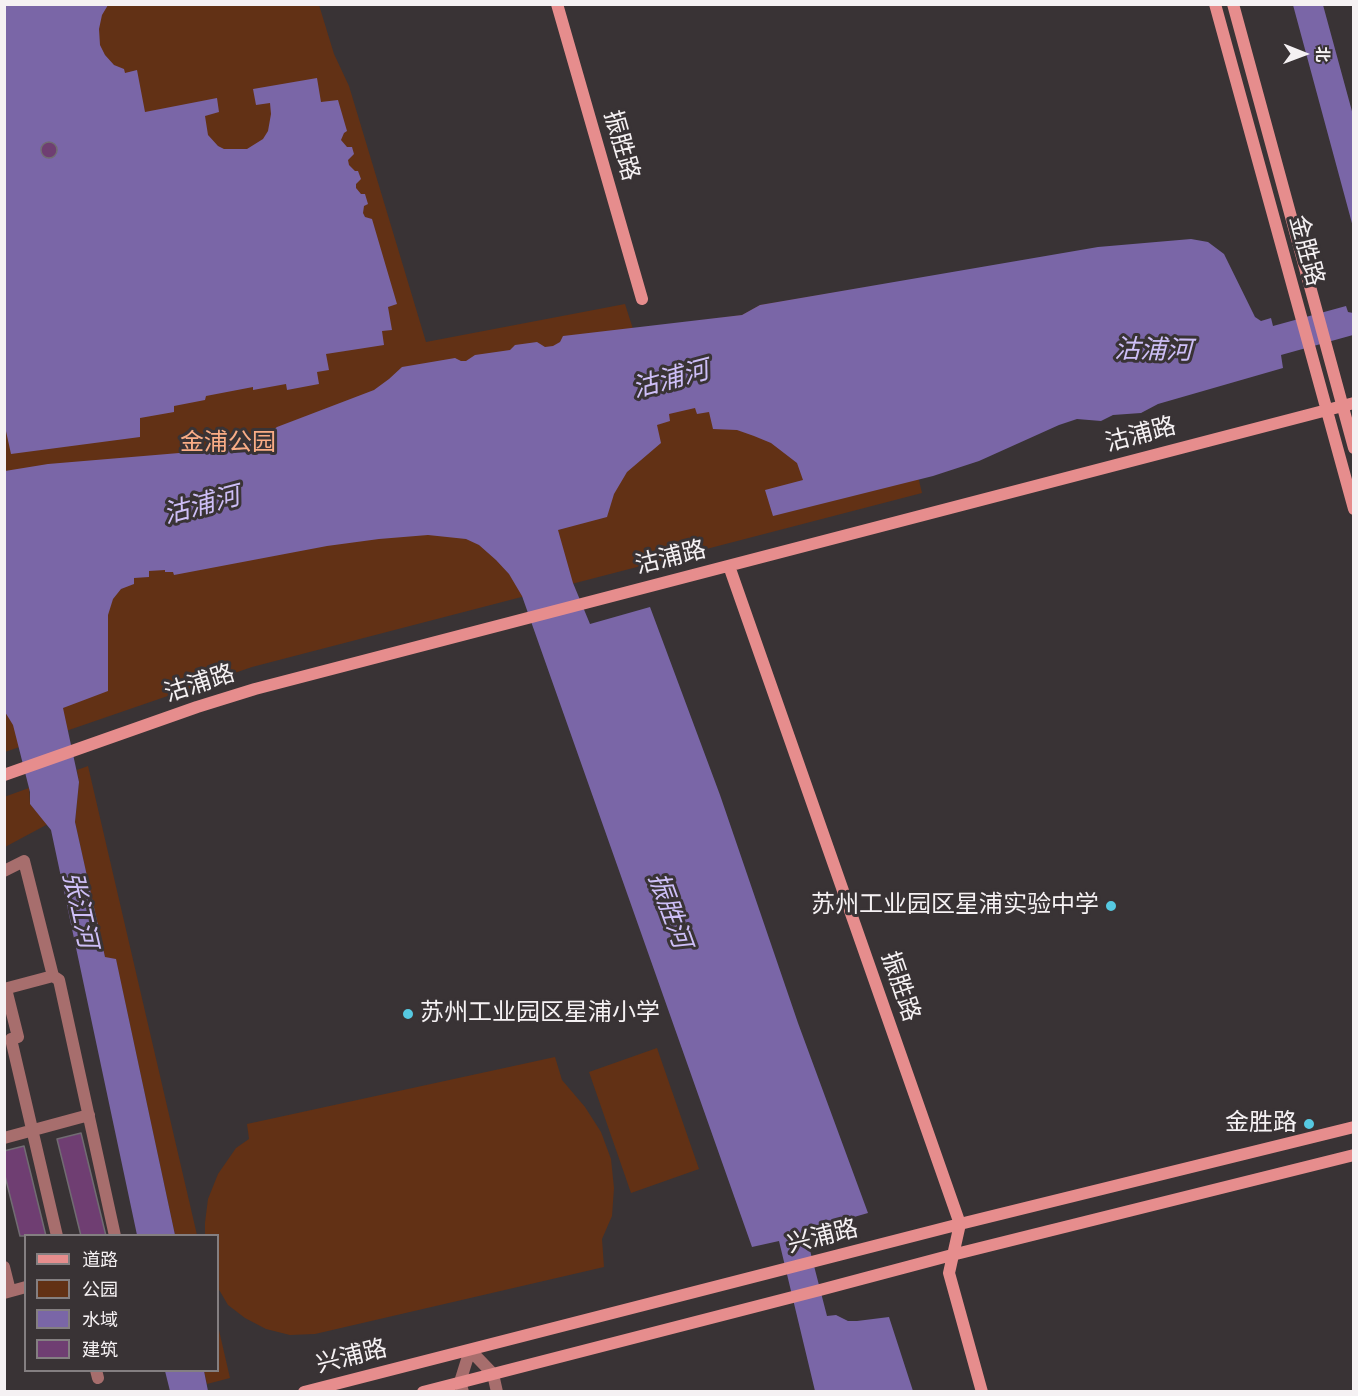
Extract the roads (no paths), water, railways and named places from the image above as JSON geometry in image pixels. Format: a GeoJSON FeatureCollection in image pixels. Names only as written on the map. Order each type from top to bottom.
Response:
{"type":"FeatureCollection","features":[{"type":"Feature","properties":{"kind":"main road","name":"振胜路"},"geometry":{"type":"LineString","coordinates":[[557,4],[642,299]]}},
{"type":"Feature","properties":{"kind":"main road","name":"金胜路"},"geometry":{"type":"LineString","coordinates":[[1215,4],[1353,509]]}},
{"type":"Feature","properties":{"kind":"main road","name":"金胜路"},"geometry":{"type":"LineString","coordinates":[[1233,4],[1326,345],[1348,404],[1353,448]]}},
{"type":"Feature","properties":{"kind":"main road","name":"沽浦路"},"geometry":{"type":"LineString","coordinates":[[4,775],[255,689],[1348,404]]}},
{"type":"Feature","properties":{"kind":"main road","name":"振胜路"},"geometry":{"type":"LineString","coordinates":[[729,566],[960,1224]]}},
{"type":"Feature","properties":{"kind":"main road","name":"兴浦路"},"geometry":{"type":"LineString","coordinates":[[304,1392],[960,1224],[1353,1127]]}},
{"type":"Feature","properties":{"kind":"main road","name":"兴浦路"},"geometry":{"type":"LineString","coordinates":[[423,1392],[461,1387],[493,1374],[952,1255],[1353,1155]]}},
{"type":"Feature","properties":{"kind":"main road"},"geometry":{"type":"LineString","coordinates":[[960,1224],[949,1273],[982,1392]]}},
{"type":"Feature","properties":{"kind":"street"},"geometry":{"type":"LineString","coordinates":[[4,871],[24,861],[53,976],[59,980],[115,1234]]}},
{"type":"Feature","properties":{"kind":"street"},"geometry":{"type":"LineString","coordinates":[[53,976],[5,989],[18,1037],[11,1039],[57,1234]]}},
{"type":"Feature","properties":{"kind":"street"},"geometry":{"type":"LineString","coordinates":[[4,1138],[89,1115]]}},
{"type":"Feature","properties":{"kind":"street"},"geometry":{"type":"LineString","coordinates":[[4,1267],[8,1292],[24,1288]]}},
{"type":"Feature","properties":{"kind":"street"},"geometry":{"type":"LineString","coordinates":[[470,1350],[493,1374],[497,1392]]}},
{"type":"Feature","properties":{"kind":"street"},"geometry":{"type":"LineString","coordinates":[[461,1387],[470,1350]]}},
{"type":"Feature","properties":{"kind":"water"},"geometry":{"type":"Polygon","coordinates":[[[4,5],[108,5],[102,15],[99,29],[100,45],[105,55],[114,65],[124,69],[125,73],[137,70],[145,112],[217,98],[219,112],[205,116],[208,135],[224,149],[247,149],[263,139],[268,131],[270,103],[256,105],[253,89],[317,78],[321,102],[338,100],[347,131],[341,140],[347,147],[352,147],[354,154],[348,160],[349,165],[358,171],[361,179],[356,184],[356,188],[361,194],[365,194],[368,204],[364,206],[363,213],[365,217],[372,219],[397,304],[388,307],[392,330],[382,331],[384,345],[326,354],[329,370],[317,372],[319,384],[287,390],[286,384],[253,390],[253,387],[206,396],[205,400],[174,406],[174,412],[140,418],[140,437],[11,454],[4,422],[4,5]]]}},
{"type":"Feature","properties":{"kind":"water"},"geometry":{"type":"Polygon","coordinates":[[[1293,5],[1323,5],[1353,115],[1353,227],[1293,5]]]}},
{"type":"Feature","properties":{"kind":"water"},"geometry":{"type":"Polygon","coordinates":[[[1191,239],[1208,242],[1224,254],[1255,317],[1261,321],[1271,318],[1273,326],[1346,306],[1348,312],[1353,313],[1353,335],[1281,355],[1283,368],[1158,404],[1141,413],[1113,415],[1101,421],[1077,419],[979,461],[933,476],[773,516],[765,490],[803,480],[797,463],[771,443],[754,436],[737,430],[713,429],[709,412],[697,414],[695,408],[669,414],[670,421],[657,425],[661,443],[627,472],[614,494],[607,517],[558,530],[573,583],[590,624],[650,607],[720,795],[798,1023],[868,1213],[826,1225],[806,1235],[827,1316],[836,1315],[848,1321],[889,1317],[913,1391],[815,1391],[779,1241],[752,1247],[522,596],[509,574],[496,560],[479,545],[466,539],[428,535],[379,539],[327,546],[174,575],[173,572],[165,572],[165,570],[149,571],[149,577],[134,578],[134,584],[121,589],[113,599],[108,615],[108,691],[63,708],[79,782],[75,822],[105,957],[116,959],[175,1234],[137,1234],[51,830],[30,804],[30,792],[13,725],[5,712],[5,471],[48,464],[215,450],[232,444],[233,449],[277,427],[374,390],[402,367],[455,358],[466,361],[475,355],[510,350],[515,345],[537,342],[545,347],[553,346],[560,342],[563,336],[742,315],[760,305],[1098,247],[1191,239]]]}},
{"type":"Feature","properties":{"kind":"water"},"geometry":{"type":"Polygon","coordinates":[[[165,1372],[204,1372],[208,1391],[170,1391],[165,1372]]]}},
{"type":"Feature","properties":{"kind":"place","name":"苏州工业园区星浦实验中学"},"geometry":{"type":"Point","coordinates":[1111,906]}},
{"type":"Feature","properties":{"kind":"place","name":"苏州工业园区星浦小学"},"geometry":{"type":"Point","coordinates":[408,1014]}},
{"type":"Feature","properties":{"kind":"place","name":"金胜路"},"geometry":{"type":"Point","coordinates":[1309,1124]}},
{"type":"Feature","properties":{"kind":"water label","name":"沽浦河"},"geometry":{"type":"Point","coordinates":[1153,352]}},
{"type":"Feature","properties":{"kind":"water label","name":"沽浦河"},"geometry":{"type":"Point","coordinates":[671,381]}},
{"type":"Feature","properties":{"kind":"water label","name":"沽浦河"},"geometry":{"type":"Point","coordinates":[202,507]}},
{"type":"Feature","properties":{"kind":"water label","name":"张江河"},"geometry":{"type":"Point","coordinates":[78,910]}},
{"type":"Feature","properties":{"kind":"water label","name":"振胜河"},"geometry":{"type":"Point","coordinates":[668,911]}},
{"type":"Feature","properties":{"kind":"park label","name":"金浦公园"},"geometry":{"type":"Point","coordinates":[228,444]}}]}
